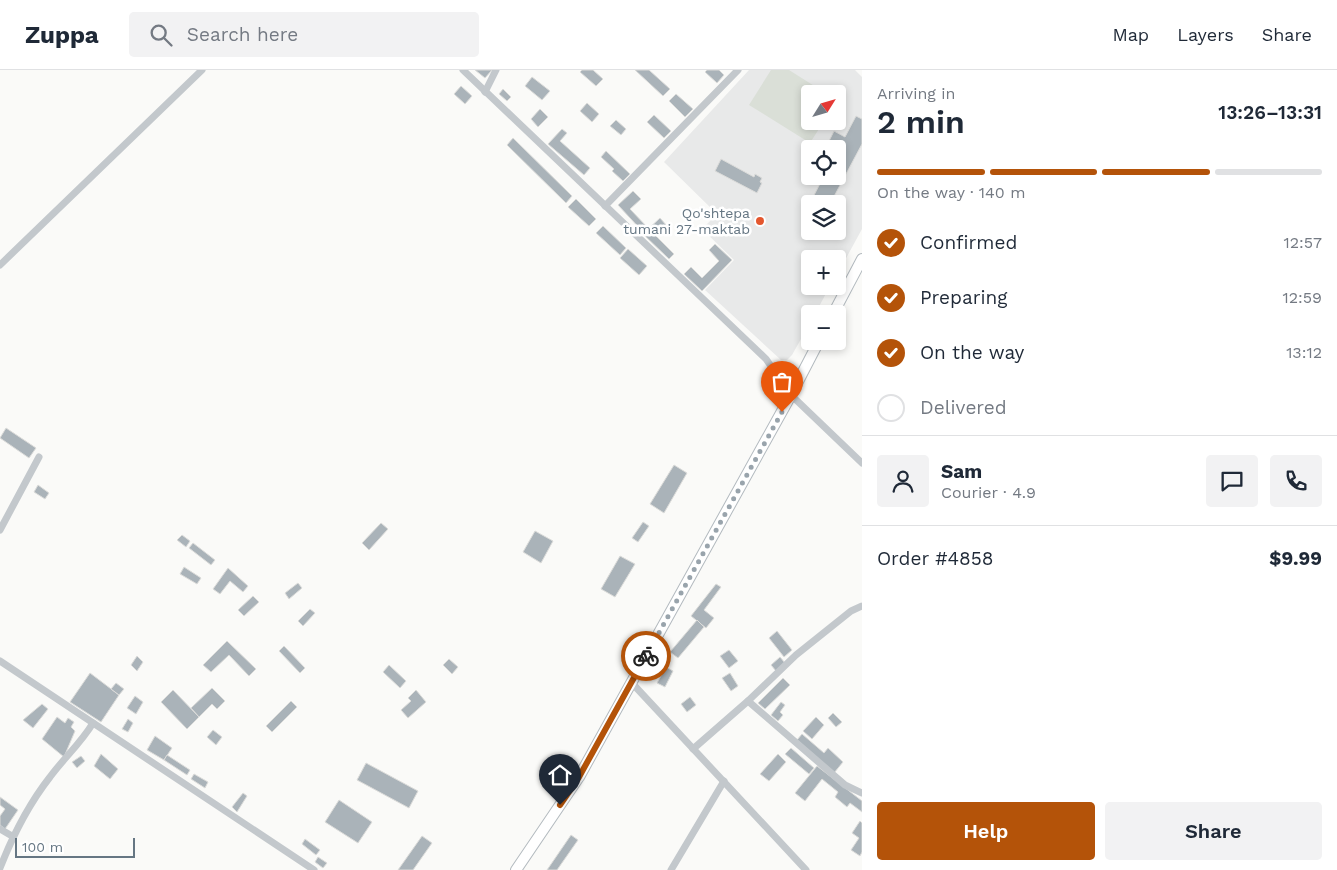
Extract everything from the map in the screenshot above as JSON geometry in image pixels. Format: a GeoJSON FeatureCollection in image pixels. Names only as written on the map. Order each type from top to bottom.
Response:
{"type":"FeatureCollection","features":[{"type":"Feature","properties":{"kind":"street"},"geometry":{"type":"LineString","coordinates":[[0,264],[202,70]]}},
{"type":"Feature","properties":{"kind":"street"},"geometry":{"type":"LineString","coordinates":[[463,70],[766,359],[791,395],[862,463]]}},
{"type":"Feature","properties":{"kind":"street"},"geometry":{"type":"LineString","coordinates":[[485,92],[496,70]]}},
{"type":"Feature","properties":{"kind":"street"},"geometry":{"type":"LineString","coordinates":[[605,206],[738,70]]}},
{"type":"Feature","properties":{"kind":"street"},"geometry":{"type":"LineString","coordinates":[[839,305],[862,259]]}},
{"type":"Feature","properties":{"kind":"street"},"geometry":{"type":"LineString","coordinates":[[516,870],[579,777],[814,350]]}},
{"type":"Feature","properties":{"kind":"street"},"geometry":{"type":"LineString","coordinates":[[0,530],[39,457]]}},
{"type":"Feature","properties":{"kind":"street"},"geometry":{"type":"LineString","coordinates":[[693,749],[748,701],[796,655],[851,611],[862,606]]}},
{"type":"Feature","properties":{"kind":"street"},"geometry":{"type":"LineString","coordinates":[[0,661],[314,870]]}},
{"type":"Feature","properties":{"kind":"street"},"geometry":{"type":"LineString","coordinates":[[631,682],[806,870]]}},
{"type":"Feature","properties":{"kind":"street"},"geometry":{"type":"LineString","coordinates":[[748,701],[846,785],[862,793]]}},
{"type":"Feature","properties":{"kind":"street"},"geometry":{"type":"LineString","coordinates":[[0,868],[12,836],[50,776],[84,737],[93,722]]}},
{"type":"Feature","properties":{"kind":"street"},"geometry":{"type":"LineString","coordinates":[[670,870],[724,781]]}},
{"type":"Feature","properties":{"kind":"street"},"geometry":{"type":"LineString","coordinates":[[0,829],[12,836]]}},
{"type":"Feature","properties":{"kind":"shaded area","name":"Qo'shtepa tumani 27-maktab"},"geometry":{"type":"Polygon","coordinates":[[[749,70],[855,70],[862,77],[862,229],[846,258],[846,250],[801,250],[801,295],[825,295],[820,305],[801,305],[801,339],[787,360],[781,360],[705,290],[734,260],[702,229],[717,214],[664,162],[749,70]]]}},
{"type":"Feature","properties":{"kind":"shaded area"},"geometry":{"type":"Polygon","coordinates":[[[771,70],[789,70],[813,85],[801,85],[801,130],[818,130],[812,140],[805,140],[749,105],[771,70]]]}},
{"type":"Feature","properties":{"kind":"building"},"geometry":{"type":"Polygon","coordinates":[[[475,70],[492,70],[485,78],[475,70]]]}},
{"type":"Feature","properties":{"kind":"building"},"geometry":{"type":"Polygon","coordinates":[[[582,70],[593,70],[603,79],[596,86],[580,72],[582,70]]]}},
{"type":"Feature","properties":{"kind":"building"},"geometry":{"type":"Polygon","coordinates":[[[635,70],[649,70],[670,89],[663,96],[635,70]]]}},
{"type":"Feature","properties":{"kind":"building"},"geometry":{"type":"Polygon","coordinates":[[[707,70],[719,70],[724,75],[717,83],[705,72],[707,70]]]}},
{"type":"Feature","properties":{"kind":"building"},"geometry":{"type":"Polygon","coordinates":[[[532,77],[550,91],[542,100],[525,86],[532,77]]]}},
{"type":"Feature","properties":{"kind":"building"},"geometry":{"type":"Polygon","coordinates":[[[461,86],[472,96],[465,104],[454,94],[461,86]]]}},
{"type":"Feature","properties":{"kind":"building"},"geometry":{"type":"Polygon","coordinates":[[[503,89],[511,97],[507,101],[499,94],[503,89]]]}},
{"type":"Feature","properties":{"kind":"building"},"geometry":{"type":"Polygon","coordinates":[[[676,94],[693,109],[685,117],[669,101],[676,94]]]}},
{"type":"Feature","properties":{"kind":"building"},"geometry":{"type":"Polygon","coordinates":[[[587,103],[599,114],[592,122],[580,111],[587,103]]]}},
{"type":"Feature","properties":{"kind":"building"},"geometry":{"type":"Polygon","coordinates":[[[540,109],[548,117],[538,127],[531,119],[540,109]]]}},
{"type":"Feature","properties":{"kind":"building"},"geometry":{"type":"Polygon","coordinates":[[[654,115],[671,131],[664,138],[647,122],[654,115]]]}},
{"type":"Feature","properties":{"kind":"building"},"geometry":{"type":"Polygon","coordinates":[[[856,116],[862,119],[862,144],[846,174],[846,140],[830,140],[834,131],[845,137],[856,116]]]}},
{"type":"Feature","properties":{"kind":"building"},"geometry":{"type":"Polygon","coordinates":[[[616,120],[626,129],[621,135],[610,126],[616,120]]]}},
{"type":"Feature","properties":{"kind":"building"},"geometry":{"type":"Polygon","coordinates":[[[562,129],[567,133],[560,141],[590,168],[584,175],[548,144],[562,129]]]}},
{"type":"Feature","properties":{"kind":"building"},"geometry":{"type":"Polygon","coordinates":[[[513,138],[572,196],[566,203],[507,145],[513,138]]]}},
{"type":"Feature","properties":{"kind":"building"},"geometry":{"type":"Polygon","coordinates":[[[606,151],[630,174],[623,181],[601,157],[606,151]]]}},
{"type":"Feature","properties":{"kind":"building"},"geometry":{"type":"Polygon","coordinates":[[[721,159],[754,177],[755,174],[762,178],[760,182],[762,183],[757,193],[715,171],[721,159]]]}},
{"type":"Feature","properties":{"kind":"building"},"geometry":{"type":"Polygon","coordinates":[[[819,185],[840,185],[835,195],[814,195],[819,185]]]}},
{"type":"Feature","properties":{"kind":"building"},"geometry":{"type":"Polygon","coordinates":[[[633,191],[641,199],[630,209],[648,228],[643,232],[618,205],[633,191]]]}},
{"type":"Feature","properties":{"kind":"building"},"geometry":{"type":"Polygon","coordinates":[[[576,199],[596,219],[589,226],[568,207],[576,199]]]}},
{"type":"Feature","properties":{"kind":"building"},"geometry":{"type":"Polygon","coordinates":[[[660,218],[667,226],[656,236],[674,254],[669,259],[643,234],[660,218]]]}},
{"type":"Feature","properties":{"kind":"building"},"geometry":{"type":"Polygon","coordinates":[[[603,226],[626,248],[620,255],[596,233],[603,226]]]}},
{"type":"Feature","properties":{"kind":"building"},"geometry":{"type":"Polygon","coordinates":[[[715,244],[732,260],[702,291],[684,274],[691,267],[702,278],[719,261],[709,250],[715,244]]]}},
{"type":"Feature","properties":{"kind":"building"},"geometry":{"type":"Polygon","coordinates":[[[628,249],[647,266],[639,275],[620,258],[628,249]]]}},
{"type":"Feature","properties":{"kind":"building"},"geometry":{"type":"Polygon","coordinates":[[[6,428],[36,448],[29,458],[0,438],[6,428]]]}},
{"type":"Feature","properties":{"kind":"building"},"geometry":{"type":"Polygon","coordinates":[[[674,465],[687,473],[664,513],[650,504],[674,465]]]}},
{"type":"Feature","properties":{"kind":"building"},"geometry":{"type":"Polygon","coordinates":[[[38,485],[49,493],[45,499],[34,492],[38,485]]]}},
{"type":"Feature","properties":{"kind":"building"},"geometry":{"type":"Polygon","coordinates":[[[643,522],[649,526],[638,542],[632,538],[643,522]]]}},
{"type":"Feature","properties":{"kind":"building"},"geometry":{"type":"Polygon","coordinates":[[[381,523],[388,529],[369,550],[362,543],[381,523]]]}},
{"type":"Feature","properties":{"kind":"building"},"geometry":{"type":"Polygon","coordinates":[[[535,531],[553,541],[541,563],[523,552],[535,531]]]}},
{"type":"Feature","properties":{"kind":"building"},"geometry":{"type":"Polygon","coordinates":[[[182,535],[190,541],[186,547],[177,540],[182,535]]]}},
{"type":"Feature","properties":{"kind":"building"},"geometry":{"type":"Polygon","coordinates":[[[193,543],[215,560],[211,565],[189,548],[193,543]]]}},
{"type":"Feature","properties":{"kind":"building"},"geometry":{"type":"Polygon","coordinates":[[[620,556],[635,564],[615,597],[601,589],[620,556]]]}},
{"type":"Feature","properties":{"kind":"building"},"geometry":{"type":"Polygon","coordinates":[[[184,567],[201,578],[197,584],[180,574],[184,567]]]}},
{"type":"Feature","properties":{"kind":"building"},"geometry":{"type":"Polygon","coordinates":[[[228,568],[248,586],[243,592],[230,581],[220,594],[213,589],[228,568]]]}},
{"type":"Feature","properties":{"kind":"building"},"geometry":{"type":"Polygon","coordinates":[[[298,583],[302,588],[289,599],[285,593],[298,583]]]}},
{"type":"Feature","properties":{"kind":"building"},"geometry":{"type":"Polygon","coordinates":[[[716,584],[721,587],[704,610],[714,618],[706,628],[691,616],[716,584]]]}},
{"type":"Feature","properties":{"kind":"building"},"geometry":{"type":"Polygon","coordinates":[[[253,596],[259,602],[244,616],[238,610],[253,596]]]}},
{"type":"Feature","properties":{"kind":"building"},"geometry":{"type":"Polygon","coordinates":[[[310,609],[315,613],[303,626],[298,621],[310,609]]]}},
{"type":"Feature","properties":{"kind":"building"},"geometry":{"type":"Polygon","coordinates":[[[697,620],[704,627],[678,658],[670,652],[697,620]]]}},
{"type":"Feature","properties":{"kind":"building"},"geometry":{"type":"Polygon","coordinates":[[[777,631],[792,650],[784,657],[769,638],[777,631]]]}},
{"type":"Feature","properties":{"kind":"building"},"geometry":{"type":"Polygon","coordinates":[[[227,641],[256,669],[249,676],[229,655],[211,672],[203,665],[227,641]]]}},
{"type":"Feature","properties":{"kind":"building"},"geometry":{"type":"Polygon","coordinates":[[[284,646],[305,668],[300,673],[279,651],[284,646]]]}},
{"type":"Feature","properties":{"kind":"building"},"geometry":{"type":"Polygon","coordinates":[[[729,650],[738,661],[729,668],[720,656],[729,650]]]}},
{"type":"Feature","properties":{"kind":"building"},"geometry":{"type":"Polygon","coordinates":[[[137,656],[143,662],[137,671],[131,665],[137,656]]]}},
{"type":"Feature","properties":{"kind":"building"},"geometry":{"type":"Polygon","coordinates":[[[780,657],[785,663],[776,671],[771,665],[780,657]]]}},
{"type":"Feature","properties":{"kind":"building"},"geometry":{"type":"Polygon","coordinates":[[[449,659],[458,667],[452,674],[443,665],[449,659]]]}},
{"type":"Feature","properties":{"kind":"building"},"geometry":{"type":"Polygon","coordinates":[[[389,665],[406,681],[400,688],[383,672],[389,665]]]}},
{"type":"Feature","properties":{"kind":"building"},"geometry":{"type":"Polygon","coordinates":[[[666,667],[673,671],[665,687],[657,683],[666,667]]]}},
{"type":"Feature","properties":{"kind":"building"},"geometry":{"type":"Polygon","coordinates":[[[90,673],[119,695],[101,722],[70,702],[90,673]]]}},
{"type":"Feature","properties":{"kind":"building"},"geometry":{"type":"Polygon","coordinates":[[[730,673],[738,686],[731,691],[722,678],[730,673]]]}},
{"type":"Feature","properties":{"kind":"building"},"geometry":{"type":"Polygon","coordinates":[[[783,678],[790,685],[765,709],[758,703],[783,678]]]}},
{"type":"Feature","properties":{"kind":"building"},"geometry":{"type":"Polygon","coordinates":[[[116,683],[124,689],[119,695],[111,689],[116,683]]]}},
{"type":"Feature","properties":{"kind":"building"},"geometry":{"type":"Polygon","coordinates":[[[212,688],[225,701],[217,709],[212,704],[199,717],[191,708],[212,688]]]}},
{"type":"Feature","properties":{"kind":"building"},"geometry":{"type":"Polygon","coordinates":[[[173,690],[199,717],[187,729],[161,702],[173,690]]]}},
{"type":"Feature","properties":{"kind":"building"},"geometry":{"type":"Polygon","coordinates":[[[416,690],[426,702],[408,718],[401,710],[411,701],[408,698],[416,690]]]}},
{"type":"Feature","properties":{"kind":"building"},"geometry":{"type":"Polygon","coordinates":[[[135,696],[143,702],[136,714],[127,708],[135,696]]]}},
{"type":"Feature","properties":{"kind":"building"},"geometry":{"type":"Polygon","coordinates":[[[690,697],[696,705],[687,712],[681,704],[690,697]]]}},
{"type":"Feature","properties":{"kind":"building"},"geometry":{"type":"Polygon","coordinates":[[[291,701],[297,707],[272,732],[266,726],[291,701]]]}},
{"type":"Feature","properties":{"kind":"building"},"geometry":{"type":"Polygon","coordinates":[[[781,702],[785,705],[780,712],[783,715],[778,721],[771,715],[781,702]]]}},
{"type":"Feature","properties":{"kind":"building"},"geometry":{"type":"Polygon","coordinates":[[[42,704],[48,709],[33,728],[23,720],[42,704]]]}},
{"type":"Feature","properties":{"kind":"building"},"geometry":{"type":"Polygon","coordinates":[[[833,713],[842,722],[836,727],[828,718],[833,713]]]}},
{"type":"Feature","properties":{"kind":"building"},"geometry":{"type":"Polygon","coordinates":[[[57,717],[65,723],[68,718],[74,722],[71,727],[75,731],[64,757],[42,739],[57,717]]]}},
{"type":"Feature","properties":{"kind":"building"},"geometry":{"type":"Polygon","coordinates":[[[816,717],[824,725],[812,739],[803,731],[816,717]]]}},
{"type":"Feature","properties":{"kind":"building"},"geometry":{"type":"Polygon","coordinates":[[[128,719],[133,723],[128,732],[122,729],[128,719]]]}},
{"type":"Feature","properties":{"kind":"building"},"geometry":{"type":"Polygon","coordinates":[[[213,730],[222,737],[216,745],[207,737],[213,730]]]}},
{"type":"Feature","properties":{"kind":"building"},"geometry":{"type":"Polygon","coordinates":[[[802,734],[824,753],[828,748],[843,762],[834,773],[797,740],[802,734]]]}},
{"type":"Feature","properties":{"kind":"building"},"geometry":{"type":"Polygon","coordinates":[[[155,736],[172,748],[164,760],[147,750],[155,736]]]}},
{"type":"Feature","properties":{"kind":"building"},"geometry":{"type":"Polygon","coordinates":[[[791,748],[814,768],[809,774],[785,754],[791,748]]]}},
{"type":"Feature","properties":{"kind":"building"},"geometry":{"type":"Polygon","coordinates":[[[101,754],[118,769],[110,779],[94,766],[101,754]]]}},
{"type":"Feature","properties":{"kind":"building"},"geometry":{"type":"Polygon","coordinates":[[[778,754],[786,762],[769,781],[760,774],[778,754]]]}},
{"type":"Feature","properties":{"kind":"building"},"geometry":{"type":"Polygon","coordinates":[[[167,755],[190,770],[187,775],[164,760],[167,755]]]}},
{"type":"Feature","properties":{"kind":"building"},"geometry":{"type":"Polygon","coordinates":[[[81,756],[85,761],[77,768],[72,762],[81,756]]]}},
{"type":"Feature","properties":{"kind":"building"},"geometry":{"type":"Polygon","coordinates":[[[366,763],[418,791],[409,808],[357,780],[366,763]]]}},
{"type":"Feature","properties":{"kind":"building"},"geometry":{"type":"Polygon","coordinates":[[[817,766],[862,801],[862,812],[850,803],[847,807],[835,797],[838,792],[822,779],[805,801],[795,793],[817,766]]]}},
{"type":"Feature","properties":{"kind":"building"},"geometry":{"type":"Polygon","coordinates":[[[194,774],[208,782],[205,788],[191,779],[194,774]]]}},
{"type":"Feature","properties":{"kind":"building"},"geometry":{"type":"Polygon","coordinates":[[[243,793],[247,796],[237,812],[232,807],[243,793]]]}},
{"type":"Feature","properties":{"kind":"building"},"geometry":{"type":"Polygon","coordinates":[[[0,797],[18,810],[5,829],[0,825],[0,816],[5,809],[0,805],[0,797]]]}},
{"type":"Feature","properties":{"kind":"building"},"geometry":{"type":"Polygon","coordinates":[[[339,800],[372,822],[358,843],[325,822],[339,800]]]}},
{"type":"Feature","properties":{"kind":"building"},"geometry":{"type":"Polygon","coordinates":[[[860,821],[862,823],[862,852],[860,856],[851,850],[859,838],[852,833],[860,821]]]}},
{"type":"Feature","properties":{"kind":"building"},"geometry":{"type":"Polygon","coordinates":[[[571,835],[578,840],[557,870],[547,870],[571,835]]]}},
{"type":"Feature","properties":{"kind":"building"},"geometry":{"type":"Polygon","coordinates":[[[422,836],[432,843],[413,870],[398,870],[422,836]]]}},
{"type":"Feature","properties":{"kind":"building"},"geometry":{"type":"Polygon","coordinates":[[[305,839],[320,850],[316,855],[302,844],[305,839]]]}},
{"type":"Feature","properties":{"kind":"building"},"geometry":{"type":"Polygon","coordinates":[[[318,857],[327,863],[323,868],[315,862],[318,857]]]}},
{"type":"Feature","properties":{"kind":"way so far"},"geometry":{"type":"LineString","coordinates":[[646,656],[782,412]]}},
{"type":"Feature","properties":{"kind":"place","name":"Qo'shtepa tumani 27-maktab"},"geometry":{"type":"Point","coordinates":[760,221]}},
{"type":"Feature","properties":{"kind":"route"},"geometry":{"type":"LineString","coordinates":[[560,805],[579,777],[646,656]]}}]}
